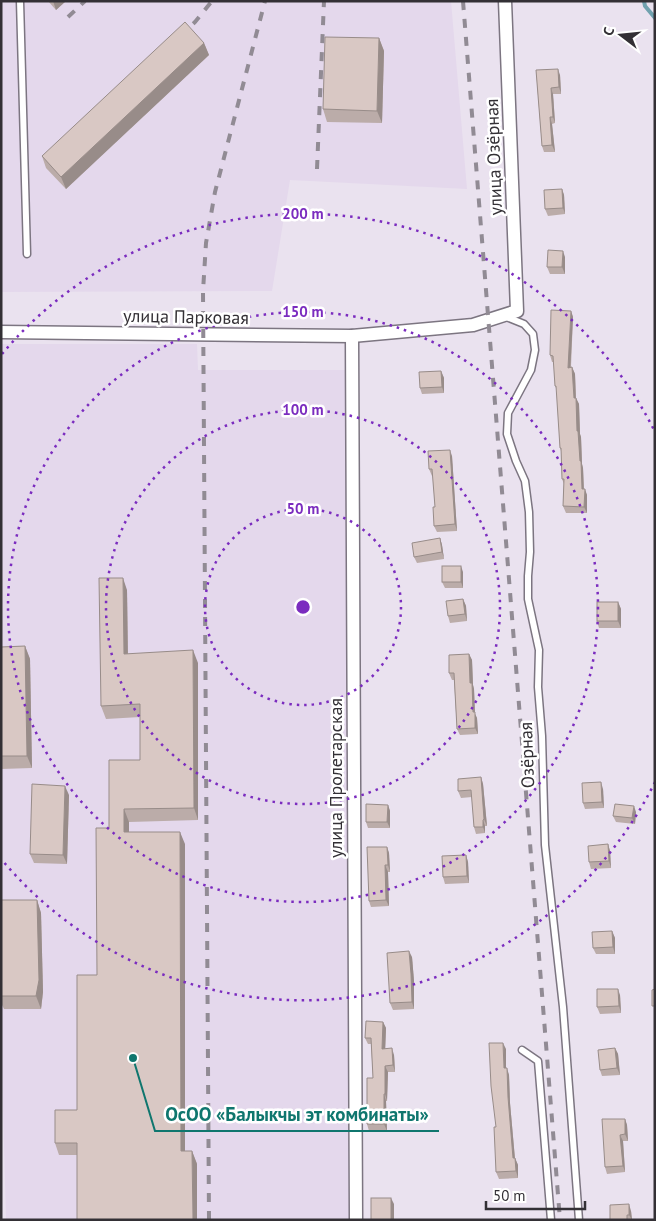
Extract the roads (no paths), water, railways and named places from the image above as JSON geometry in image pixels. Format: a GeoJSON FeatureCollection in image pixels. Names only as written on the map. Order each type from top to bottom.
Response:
{"type":"FeatureCollection","features":[{"type":"Feature","properties":{"kind":"street","name":"улица Озёрная"},"geometry":{"type":"LineString","coordinates":[[506,1],[518,311]]}},
{"type":"Feature","properties":{"kind":"street","name":"улица Парковая"},"geometry":{"type":"LineString","coordinates":[[1,332],[352,336],[473,325],[518,311]]}},
{"type":"Feature","properties":{"kind":"street","name":"улица Пролетарская"},"geometry":{"type":"LineString","coordinates":[[352,336],[356,1220]]}},
{"type":"Feature","properties":{"kind":"lane"},"geometry":{"type":"LineString","coordinates":[[20,1],[27,254]]}},
{"type":"Feature","properties":{"kind":"lane","name":"Озёрная"},"geometry":{"type":"LineString","coordinates":[[503,316],[524,324],[533,334],[535,350],[531,370],[508,413],[506,434],[525,481],[529,512],[528,599],[539,650],[538,687],[542,736],[545,845],[563,1007],[579,1220]]}},
{"type":"Feature","properties":{"kind":"lane"},"geometry":{"type":"LineString","coordinates":[[522,1050],[538,1061],[551,1220]]}},
{"type":"Feature","properties":{"kind":"waterway"},"geometry":{"type":"LineString","coordinates":[[644,1],[645,6],[655,18]]}},
{"type":"Feature","properties":{"kind":"railway"},"geometry":{"type":"LineString","coordinates":[[68,17],[85,1]]}},
{"type":"Feature","properties":{"kind":"railway"},"geometry":{"type":"LineString","coordinates":[[180,36],[195,22],[212,1]]}},
{"type":"Feature","properties":{"kind":"railway"},"geometry":{"type":"LineString","coordinates":[[209,1220],[203,291],[206,243],[215,192],[265,1]]}},
{"type":"Feature","properties":{"kind":"railway"},"geometry":{"type":"LineString","coordinates":[[317,169],[324,1]]}},
{"type":"Feature","properties":{"kind":"railway"},"geometry":{"type":"LineString","coordinates":[[463,1],[560,1220]]}},
{"type":"Feature","properties":{"kind":"place","name":"ОсОО «Балыкчы эт комбинаты»"},"geometry":{"type":"Point","coordinates":[133,1058]}}]}
